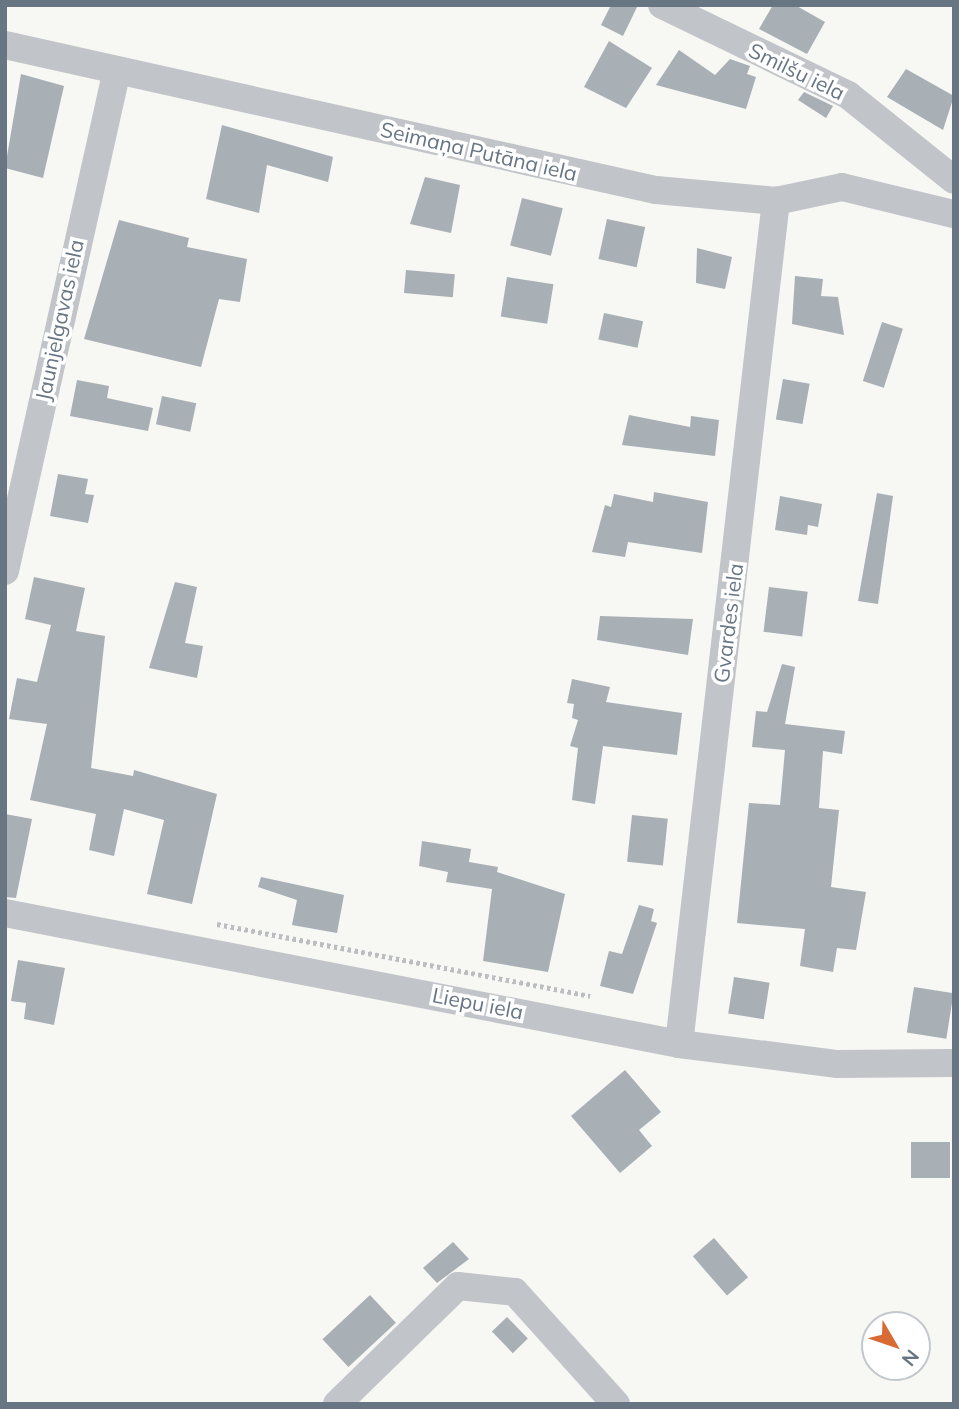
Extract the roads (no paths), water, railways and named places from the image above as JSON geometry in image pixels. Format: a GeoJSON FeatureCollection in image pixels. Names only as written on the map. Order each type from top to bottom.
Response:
{"type":"FeatureCollection","features":[{"type":"Feature","properties":{"kind":"street","name":"Smilšu iela"},"geometry":{"type":"LineString","coordinates":[[662,5],[849,95],[954,180]]}},
{"type":"Feature","properties":{"kind":"street","name":"Seimaņa Putāna iela"},"geometry":{"type":"LineString","coordinates":[[5,45],[656,190],[776,201],[842,187],[954,214]]}},
{"type":"Feature","properties":{"kind":"street","name":"Jaunjelgavas iela"},"geometry":{"type":"LineString","coordinates":[[5,571],[117,70]]}},
{"type":"Feature","properties":{"kind":"street","name":"Gvardes iela"},"geometry":{"type":"LineString","coordinates":[[679,1044],[776,201]]}},
{"type":"Feature","properties":{"kind":"street","name":"Liepu iela"},"geometry":{"type":"LineString","coordinates":[[5,913],[679,1044],[838,1064],[954,1063]]}},
{"type":"Feature","properties":{"kind":"street"},"geometry":{"type":"LineString","coordinates":[[337,1404],[458,1286],[515,1292],[616,1404]]}}]}
